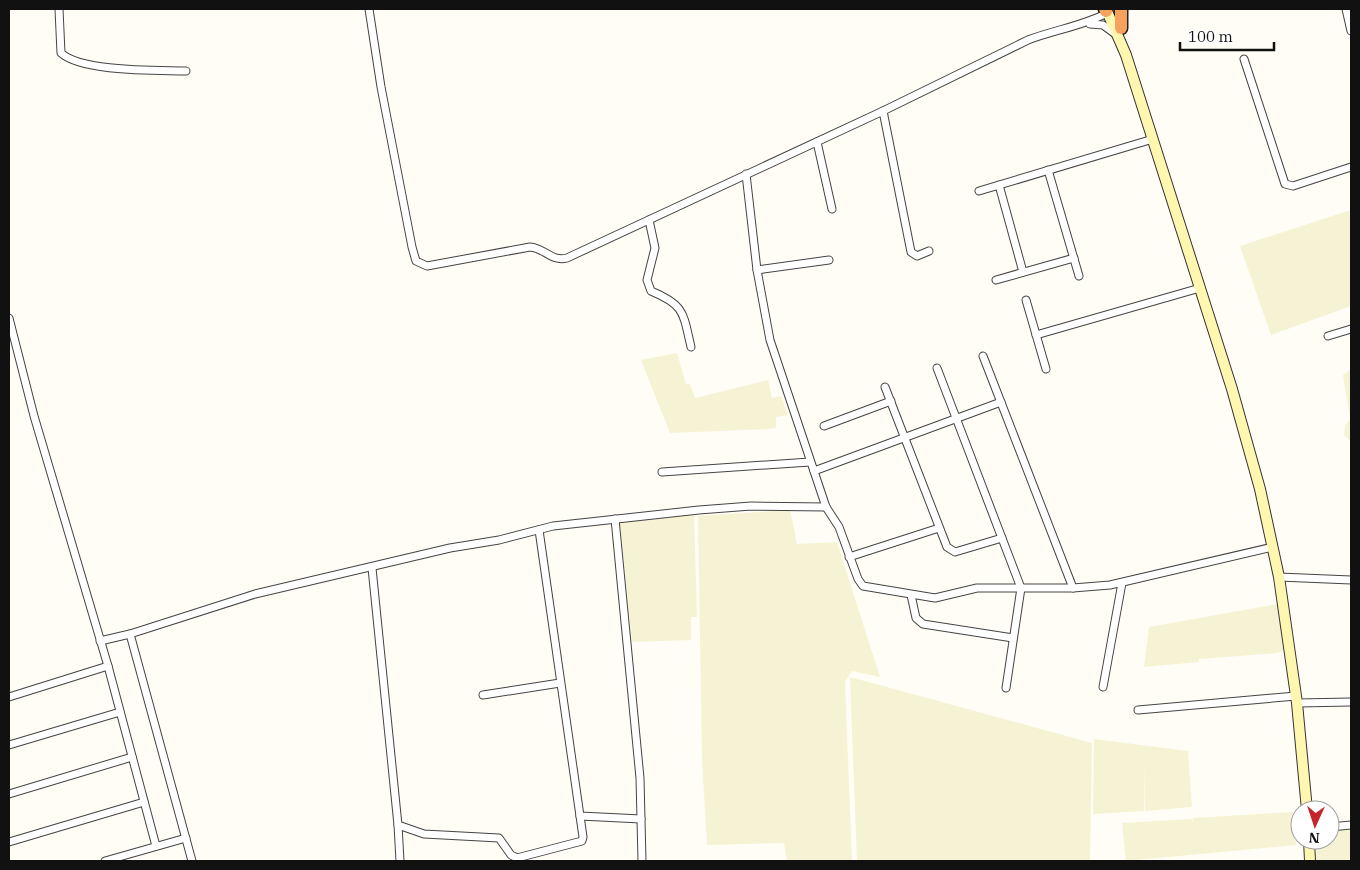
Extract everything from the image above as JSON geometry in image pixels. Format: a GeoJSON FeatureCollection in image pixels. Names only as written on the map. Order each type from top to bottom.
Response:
{"type":"FeatureCollection","features":[{"type":"Feature","properties":{"kind":"highway"},"geometry":{"type":"LineString","coordinates":[[1119,31],[1121,9]]}},
{"type":"Feature","properties":{"kind":"main road"},"geometry":{"type":"LineString","coordinates":[[1108,10],[1119,31],[1200,288],[1260,488],[1279,577],[1296,700],[1307,800]]}},
{"type":"Feature","properties":{"kind":"street"},"geometry":{"type":"LineString","coordinates":[[59,9],[61,53],[67,59],[94,66],[186,72]]}},
{"type":"Feature","properties":{"kind":"street"},"geometry":{"type":"LineString","coordinates":[[368,9],[412,248],[416,261],[421,265],[530,247],[538,248],[552,258],[560,260],[883,111],[1028,40],[1052,31],[1085,23],[1108,10]]}},
{"type":"Feature","properties":{"kind":"street"},"geometry":{"type":"LineString","coordinates":[[1346,9],[1351,31]]}},
{"type":"Feature","properties":{"kind":"street"},"geometry":{"type":"LineString","coordinates":[[1085,23],[1103,25],[1119,31]]}},
{"type":"Feature","properties":{"kind":"street"},"geometry":{"type":"LineString","coordinates":[[1244,59],[1285,184],[1293,186],[1351,166]]}},
{"type":"Feature","properties":{"kind":"street"},"geometry":{"type":"LineString","coordinates":[[883,111],[911,252],[917,256],[929,251]]}},
{"type":"Feature","properties":{"kind":"street"},"geometry":{"type":"LineString","coordinates":[[979,191],[1153,139]]}},
{"type":"Feature","properties":{"kind":"street"},"geometry":{"type":"LineString","coordinates":[[817,142],[832,208]]}},
{"type":"Feature","properties":{"kind":"street"},"geometry":{"type":"LineString","coordinates":[[1048,170],[1079,276]]}},
{"type":"Feature","properties":{"kind":"street"},"geometry":{"type":"LineString","coordinates":[[746,174],[757,270],[770,340],[826,507],[835,518],[858,579],[863,586],[935,598],[977,588],[1073,588],[1122,583],[1273,548]]}},
{"type":"Feature","properties":{"kind":"street"},"geometry":{"type":"LineString","coordinates":[[999,185],[1023,272]]}},
{"type":"Feature","properties":{"kind":"street"},"geometry":{"type":"LineString","coordinates":[[649,220],[655,248],[647,280],[651,292],[676,304],[684,316],[690,347]]}},
{"type":"Feature","properties":{"kind":"street"},"geometry":{"type":"LineString","coordinates":[[996,280],[1074,258]]}},
{"type":"Feature","properties":{"kind":"street"},"geometry":{"type":"LineString","coordinates":[[757,270],[829,260]]}},
{"type":"Feature","properties":{"kind":"street"},"geometry":{"type":"LineString","coordinates":[[1036,335],[1200,288]]}},
{"type":"Feature","properties":{"kind":"street"},"geometry":{"type":"LineString","coordinates":[[1026,300],[1046,369]]}},
{"type":"Feature","properties":{"kind":"street"},"geometry":{"type":"LineString","coordinates":[[9,318],[34,416],[108,666],[156,846]]}},
{"type":"Feature","properties":{"kind":"street"},"geometry":{"type":"LineString","coordinates":[[1328,336],[1351,329]]}},
{"type":"Feature","properties":{"kind":"street"},"geometry":{"type":"LineString","coordinates":[[982,356],[1073,588]]}},
{"type":"Feature","properties":{"kind":"street"},"geometry":{"type":"LineString","coordinates":[[938,368],[1021,588],[1006,688]]}},
{"type":"Feature","properties":{"kind":"street"},"geometry":{"type":"LineString","coordinates":[[885,387],[948,547],[955,552],[1002,538]]}},
{"type":"Feature","properties":{"kind":"street"},"geometry":{"type":"LineString","coordinates":[[824,426],[891,401]]}},
{"type":"Feature","properties":{"kind":"street"},"geometry":{"type":"LineString","coordinates":[[814,471],[1001,402]]}},
{"type":"Feature","properties":{"kind":"street"},"geometry":{"type":"LineString","coordinates":[[662,472],[810,462]]}},
{"type":"Feature","properties":{"kind":"street"},"geometry":{"type":"LineString","coordinates":[[100,642],[255,594],[372,568],[450,548],[499,540],[568,523],[751,506],[826,507]]}},
{"type":"Feature","properties":{"kind":"street"},"geometry":{"type":"LineString","coordinates":[[615,519],[640,778],[642,861]]}},
{"type":"Feature","properties":{"kind":"street"},"geometry":{"type":"LineString","coordinates":[[850,557],[939,528]]}},
{"type":"Feature","properties":{"kind":"street"},"geometry":{"type":"LineString","coordinates":[[398,825],[424,834],[499,838],[511,855],[518,858],[582,841],[583,837],[560,683],[546,567],[539,530]]}},
{"type":"Feature","properties":{"kind":"street"},"geometry":{"type":"LineString","coordinates":[[372,568],[400,861]]}},
{"type":"Feature","properties":{"kind":"street"},"geometry":{"type":"LineString","coordinates":[[1279,577],[1351,580]]}},
{"type":"Feature","properties":{"kind":"street"},"geometry":{"type":"LineString","coordinates":[[1103,688],[1122,583]]}},
{"type":"Feature","properties":{"kind":"street"},"geometry":{"type":"LineString","coordinates":[[911,595],[916,618],[923,624],[1013,638]]}},
{"type":"Feature","properties":{"kind":"street"},"geometry":{"type":"LineString","coordinates":[[130,634],[192,861]]}},
{"type":"Feature","properties":{"kind":"street"},"geometry":{"type":"LineString","coordinates":[[9,697],[108,666]]}},
{"type":"Feature","properties":{"kind":"street"},"geometry":{"type":"LineString","coordinates":[[483,695],[560,683]]}},
{"type":"Feature","properties":{"kind":"street"},"geometry":{"type":"LineString","coordinates":[[1138,710],[1296,700],[1351,702]]}},
{"type":"Feature","properties":{"kind":"street"},"geometry":{"type":"LineString","coordinates":[[9,745],[120,712]]}},
{"type":"Feature","properties":{"kind":"street"},"geometry":{"type":"LineString","coordinates":[[9,794],[132,757]]}},
{"type":"Feature","properties":{"kind":"street"},"geometry":{"type":"LineString","coordinates":[[9,842],[144,802]]}},
{"type":"Feature","properties":{"kind":"street"},"geometry":{"type":"LineString","coordinates":[[580,816],[641,819]]}},
{"type":"Feature","properties":{"kind":"street"},"geometry":{"type":"LineString","coordinates":[[105,861],[186,838]]}},
{"type":"Feature","properties":{"kind":"shaded area"},"geometry":{"type":"Polygon","coordinates":[[[1351,210],[1351,306],[1271,335],[1240,246],[1351,210]]]}},
{"type":"Feature","properties":{"kind":"shaded area"},"geometry":{"type":"Polygon","coordinates":[[[677,353],[686,384],[690,384],[695,398],[768,380],[772,398],[781,396],[788,415],[776,417],[776,428],[670,433],[641,360],[677,353]]]}},
{"type":"Feature","properties":{"kind":"shaded area"},"geometry":{"type":"Polygon","coordinates":[[[1351,369],[1351,440],[1349,440],[1344,435],[1345,426],[1350,419],[1343,375],[1351,369]]]}},
{"type":"Feature","properties":{"kind":"shaded area"},"geometry":{"type":"Polygon","coordinates":[[[790,510],[797,544],[837,542],[880,677],[852,671],[845,682],[852,861],[787,861],[784,843],[707,845],[702,759],[698,516],[790,510]]]}},
{"type":"Feature","properties":{"kind":"shaded area"},"geometry":{"type":"Polygon","coordinates":[[[694,514],[697,617],[691,617],[691,640],[632,642],[620,524],[624,520],[666,516],[671,518],[673,516],[694,514]]]}},
{"type":"Feature","properties":{"kind":"shaded area"},"geometry":{"type":"Polygon","coordinates":[[[1277,604],[1284,650],[1278,653],[1199,659],[1199,662],[1144,667],[1149,627],[1277,604]]]}},
{"type":"Feature","properties":{"kind":"shaded area"},"geometry":{"type":"Polygon","coordinates":[[[850,677],[1092,743],[1090,861],[857,861],[850,677]]]}},
{"type":"Feature","properties":{"kind":"shaded area"},"geometry":{"type":"Polygon","coordinates":[[[1094,739],[1188,751],[1192,807],[1145,811],[1144,765],[1144,811],[1093,814],[1094,739]]]}},
{"type":"Feature","properties":{"kind":"shaded area"},"geometry":{"type":"Polygon","coordinates":[[[1290,812],[1290,846],[1126,861],[1122,823],[1192,819],[1193,823],[1193,818],[1290,812]]]}},
{"type":"Feature","properties":{"kind":"shaded area"},"geometry":{"type":"Polygon","coordinates":[[[1351,829],[1351,861],[1316,861],[1317,850],[1340,850],[1340,830],[1351,829]]]}}]}
